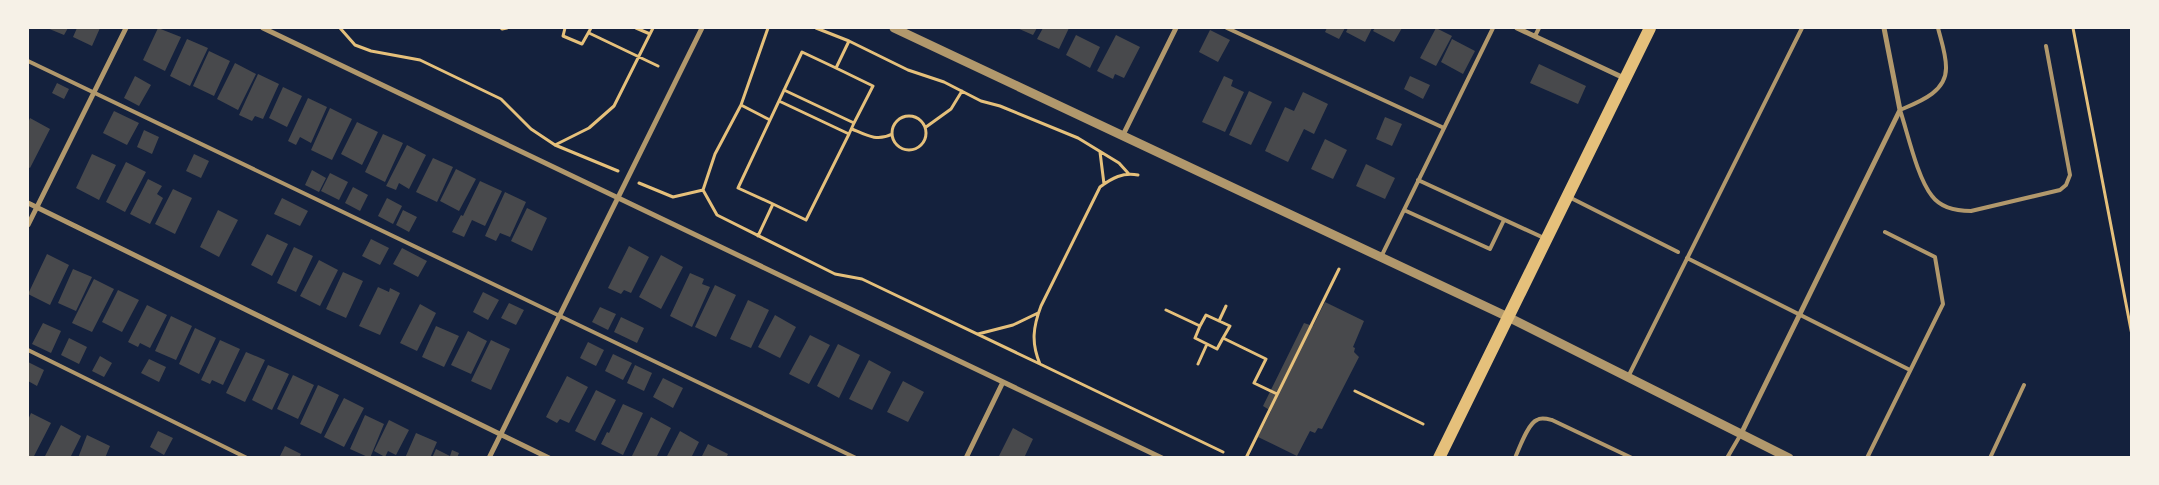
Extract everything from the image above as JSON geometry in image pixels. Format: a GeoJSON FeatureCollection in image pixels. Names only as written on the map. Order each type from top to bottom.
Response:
{"type":"FeatureCollection","features":[{"type":"Feature","properties":{"kind":"main road"},"geometry":{"type":"LineString","coordinates":[[1439,458],[1650,28]]}},
{"type":"Feature","properties":{"kind":"street"},"geometry":{"type":"LineString","coordinates":[[28,225],[126,28]]}},
{"type":"Feature","properties":{"kind":"street"},"geometry":{"type":"LineString","coordinates":[[263,28],[1162,458]]}},
{"type":"Feature","properties":{"kind":"street"},"geometry":{"type":"LineString","coordinates":[[489,458],[702,28]]}},
{"type":"Feature","properties":{"kind":"street"},"geometry":{"type":"LineString","coordinates":[[894,28],[1508,317],[1789,458]]}},
{"type":"Feature","properties":{"kind":"street"},"geometry":{"type":"LineString","coordinates":[[1123,135],[1176,28]]}},
{"type":"Feature","properties":{"kind":"street"},"geometry":{"type":"LineString","coordinates":[[1517,28],[1625,78]]}},
{"type":"Feature","properties":{"kind":"street"},"geometry":{"type":"LineString","coordinates":[[1741,434],[1900,110],[1884,28]]}},
{"type":"Feature","properties":{"kind":"street"},"geometry":{"type":"LineString","coordinates":[[28,203],[550,458]]}},
{"type":"Feature","properties":{"kind":"street"},"geometry":{"type":"LineString","coordinates":[[966,458],[1003,382]]}},
{"type":"Feature","properties":{"kind":"lane"},"geometry":{"type":"LineString","coordinates":[[1227,28],[1444,128]]}},
{"type":"Feature","properties":{"kind":"lane"},"geometry":{"type":"LineString","coordinates":[[1381,257],[1493,28]]}},
{"type":"Feature","properties":{"kind":"lane"},"geometry":{"type":"LineString","coordinates":[[1535,36],[1539,28]]}},
{"type":"Feature","properties":{"kind":"lane"},"geometry":{"type":"LineString","coordinates":[[1628,377],[1802,28]]}},
{"type":"Feature","properties":{"kind":"lane"},"geometry":{"type":"LineString","coordinates":[[1938,28],[1946,67],[1944,78],[1937,90],[1926,100],[1900,110],[1923,180],[1932,196],[1943,205],[1958,211],[1971,212],[2060,190],[2066,185],[2070,175],[2046,46]]}},
{"type":"Feature","properties":{"kind":"lane"},"geometry":{"type":"LineString","coordinates":[[28,61],[856,458]]}},
{"type":"Feature","properties":{"kind":"lane"},"geometry":{"type":"LineString","coordinates":[[1418,180],[1546,239]]}},
{"type":"Feature","properties":{"kind":"lane"},"geometry":{"type":"LineString","coordinates":[[1567,196],[1678,252]]}},
{"type":"Feature","properties":{"kind":"lane"},"geometry":{"type":"LineString","coordinates":[[1404,210],[1490,249],[1504,220]]}},
{"type":"Feature","properties":{"kind":"lane"},"geometry":{"type":"LineString","coordinates":[[1867,458],[1942,304],[1935,258],[1885,232]]}},
{"type":"Feature","properties":{"kind":"lane"},"geometry":{"type":"LineString","coordinates":[[1687,258],[1910,370]]}},
{"type":"Feature","properties":{"kind":"lane"},"geometry":{"type":"LineString","coordinates":[[28,350],[247,458]]}},
{"type":"Feature","properties":{"kind":"lane"},"geometry":{"type":"LineString","coordinates":[[1990,458],[2024,385]]}},
{"type":"Feature","properties":{"kind":"lane"},"geometry":{"type":"LineString","coordinates":[[1514,458],[1531,425],[1537,420],[1544,419],[1552,420],[1632,458]]}},
{"type":"Feature","properties":{"kind":"lane"},"geometry":{"type":"LineString","coordinates":[[1727,458],[1741,434]]}},
{"type":"Feature","properties":{"kind":"path"},"geometry":{"type":"LineString","coordinates":[[340,28],[354,45],[371,51],[420,60],[501,99],[531,129],[555,145],[618,172]]}},
{"type":"Feature","properties":{"kind":"path"},"geometry":{"type":"LineString","coordinates":[[501,28],[507,28]]}},
{"type":"Feature","properties":{"kind":"path"},"geometry":{"type":"LineString","coordinates":[[565,28],[563,36],[582,44],[591,28]]}},
{"type":"Feature","properties":{"kind":"path"},"geometry":{"type":"LineString","coordinates":[[636,28],[650,34]]}},
{"type":"Feature","properties":{"kind":"path"},"geometry":{"type":"LineString","coordinates":[[555,145],[589,128],[614,106],[653,28]]}},
{"type":"Feature","properties":{"kind":"path"},"geometry":{"type":"LineString","coordinates":[[768,28],[741,105],[715,154],[703,190],[717,216],[835,274],[862,279],[1223,452]]}},
{"type":"Feature","properties":{"kind":"path"},"geometry":{"type":"LineString","coordinates":[[816,28],[850,41],[908,70],[944,82],[981,101],[1000,106],[1078,138],[1119,163],[1129,173]]}},
{"type":"Feature","properties":{"kind":"path"},"geometry":{"type":"LineString","coordinates":[[2073,28],[2132,335]]}},
{"type":"Feature","properties":{"kind":"path"},"geometry":{"type":"LineString","coordinates":[[589,33],[658,66]]}},
{"type":"Feature","properties":{"kind":"path"},"geometry":{"type":"LineString","coordinates":[[836,68],[850,41]]}},
{"type":"Feature","properties":{"kind":"path"},"geometry":{"type":"LineString","coordinates":[[802,52],[873,86],[806,220],[738,188],[784,90],[802,52]]}},
{"type":"Feature","properties":{"kind":"path"},"geometry":{"type":"LineString","coordinates":[[784,90],[854,123]]}},
{"type":"Feature","properties":{"kind":"path"},"geometry":{"type":"LineString","coordinates":[[926,127],[951,109],[962,91]]}},
{"type":"Feature","properties":{"kind":"path"},"geometry":{"type":"LineString","coordinates":[[779,101],[850,134]]}},
{"type":"Feature","properties":{"kind":"path"},"geometry":{"type":"LineString","coordinates":[[741,105],[770,120]]}},
{"type":"Feature","properties":{"kind":"path"},"geometry":{"type":"LineString","coordinates":[[914,116],[923,122],[926,127],[926,139],[918,148],[913,150],[896,145],[892,134],[894,124],[903,117],[914,116]]}},
{"type":"Feature","properties":{"kind":"path"},"geometry":{"type":"LineString","coordinates":[[852,129],[874,138],[885,138],[892,134]]}},
{"type":"Feature","properties":{"kind":"path"},"geometry":{"type":"LineString","coordinates":[[1100,152],[1104,185]]}},
{"type":"Feature","properties":{"kind":"path"},"geometry":{"type":"LineString","coordinates":[[1040,364],[1033,343],[1038,312],[1100,188],[1113,178],[1129,173],[1138,175]]}},
{"type":"Feature","properties":{"kind":"path"},"geometry":{"type":"LineString","coordinates":[[639,183],[673,197],[703,190]]}},
{"type":"Feature","properties":{"kind":"path"},"geometry":{"type":"LineString","coordinates":[[758,236],[773,204]]}},
{"type":"Feature","properties":{"kind":"path"},"geometry":{"type":"LineString","coordinates":[[1246,458],[1339,269]]}},
{"type":"Feature","properties":{"kind":"path"},"geometry":{"type":"LineString","coordinates":[[1219,321],[1226,306]]}},
{"type":"Feature","properties":{"kind":"path"},"geometry":{"type":"LineString","coordinates":[[1166,310],[1200,326]]}},
{"type":"Feature","properties":{"kind":"path"},"geometry":{"type":"LineString","coordinates":[[977,334],[1013,325],[1038,312]]}},
{"type":"Feature","properties":{"kind":"path"},"geometry":{"type":"LineString","coordinates":[[1206,315],[1230,326],[1217,349],[1195,338],[1200,326],[1206,315]]}},
{"type":"Feature","properties":{"kind":"path"},"geometry":{"type":"LineString","coordinates":[[1223,338],[1266,359],[1254,383],[1277,394]]}},
{"type":"Feature","properties":{"kind":"path"},"geometry":{"type":"LineString","coordinates":[[1198,364],[1207,344]]}},
{"type":"Feature","properties":{"kind":"path"},"geometry":{"type":"LineString","coordinates":[[1355,391],[1423,424]]}},
{"type":"Feature","properties":{"kind":"building"},"geometry":{"type":"Polygon","coordinates":[[[47,28],[68,28],[64,35],[47,28]]]}},
{"type":"Feature","properties":{"kind":"building"},"geometry":{"type":"Polygon","coordinates":[[[77,28],[100,28],[92,46],[73,37],[77,28]]]}},
{"type":"Feature","properties":{"kind":"building"},"geometry":{"type":"Polygon","coordinates":[[[158,28],[181,37],[165,71],[143,60],[158,28]]]}},
{"type":"Feature","properties":{"kind":"building"},"geometry":{"type":"Polygon","coordinates":[[[1017,28],[1037,28],[1033,35],[1017,28]]]}},
{"type":"Feature","properties":{"kind":"building"},"geometry":{"type":"Polygon","coordinates":[[[1043,28],[1069,28],[1059,49],[1037,39],[1043,28]]]}},
{"type":"Feature","properties":{"kind":"building"},"geometry":{"type":"Polygon","coordinates":[[[1327,28],[1345,28],[1339,39],[1325,32],[1327,28]]]}},
{"type":"Feature","properties":{"kind":"building"},"geometry":{"type":"Polygon","coordinates":[[[1348,28],[1372,28],[1365,42],[1346,32],[1348,28]]]}},
{"type":"Feature","properties":{"kind":"building"},"geometry":{"type":"Polygon","coordinates":[[[1375,28],[1402,28],[1394,42],[1373,31],[1375,28]]]}},
{"type":"Feature","properties":{"kind":"building"},"geometry":{"type":"Polygon","coordinates":[[[1436,28],[1452,36],[1436,66],[1420,58],[1436,28]]]}},
{"type":"Feature","properties":{"kind":"building"},"geometry":{"type":"Polygon","coordinates":[[[1210,30],[1230,40],[1218,62],[1199,52],[1210,30]]]}},
{"type":"Feature","properties":{"kind":"building"},"geometry":{"type":"Polygon","coordinates":[[[1076,35],[1100,47],[1090,68],[1066,55],[1076,35]]]}},
{"type":"Feature","properties":{"kind":"building"},"geometry":{"type":"Polygon","coordinates":[[[1116,35],[1140,47],[1124,78],[1115,74],[1113,79],[1097,71],[1116,35]]]}},
{"type":"Feature","properties":{"kind":"building"},"geometry":{"type":"Polygon","coordinates":[[[187,39],[208,48],[190,86],[170,76],[187,39]]]}},
{"type":"Feature","properties":{"kind":"building"},"geometry":{"type":"Polygon","coordinates":[[[1452,39],[1475,51],[1463,74],[1441,62],[1452,39]]]}},
{"type":"Feature","properties":{"kind":"building"},"geometry":{"type":"Polygon","coordinates":[[[209,51],[230,61],[214,96],[193,86],[209,51]]]}},
{"type":"Feature","properties":{"kind":"building"},"geometry":{"type":"Polygon","coordinates":[[[235,63],[256,74],[238,110],[217,99],[235,63]]]}},
{"type":"Feature","properties":{"kind":"building"},"geometry":{"type":"Polygon","coordinates":[[[1539,64],[1586,86],[1578,104],[1530,83],[1539,64]]]}},
{"type":"Feature","properties":{"kind":"building"},"geometry":{"type":"Polygon","coordinates":[[[258,74],[279,84],[263,119],[255,116],[252,121],[239,115],[258,74]]]}},
{"type":"Feature","properties":{"kind":"building"},"geometry":{"type":"Polygon","coordinates":[[[135,76],[151,85],[139,106],[124,98],[135,76]]]}},
{"type":"Feature","properties":{"kind":"building"},"geometry":{"type":"Polygon","coordinates":[[[1224,76],[1233,80],[1231,86],[1244,92],[1225,132],[1202,122],[1224,76]]]}},
{"type":"Feature","properties":{"kind":"building"},"geometry":{"type":"Polygon","coordinates":[[[1410,76],[1430,85],[1423,99],[1404,89],[1410,76]]]}},
{"type":"Feature","properties":{"kind":"building"},"geometry":{"type":"Polygon","coordinates":[[[57,83],[69,89],[64,99],[52,93],[57,83]]]}},
{"type":"Feature","properties":{"kind":"building"},"geometry":{"type":"Polygon","coordinates":[[[283,87],[302,96],[287,127],[269,118],[283,87]]]}},
{"type":"Feature","properties":{"kind":"building"},"geometry":{"type":"Polygon","coordinates":[[[1249,91],[1272,102],[1251,145],[1229,135],[1249,91]]]}},
{"type":"Feature","properties":{"kind":"building"},"geometry":{"type":"Polygon","coordinates":[[[1303,92],[1328,104],[1314,134],[1304,129],[1288,162],[1265,151],[1285,107],[1294,111],[1303,92]]]}},
{"type":"Feature","properties":{"kind":"building"},"geometry":{"type":"Polygon","coordinates":[[[308,98],[327,107],[311,143],[300,137],[296,145],[288,141],[308,98]]]}},
{"type":"Feature","properties":{"kind":"building"},"geometry":{"type":"Polygon","coordinates":[[[330,108],[352,119],[332,160],[311,150],[330,108]]]}},
{"type":"Feature","properties":{"kind":"building"},"geometry":{"type":"Polygon","coordinates":[[[114,111],[139,123],[127,145],[103,133],[114,111]]]}},
{"type":"Feature","properties":{"kind":"building"},"geometry":{"type":"Polygon","coordinates":[[[1385,117],[1402,124],[1392,146],[1376,139],[1385,117]]]}},
{"type":"Feature","properties":{"kind":"building"},"geometry":{"type":"Polygon","coordinates":[[[30,118],[50,129],[30,168],[28,167],[28,123],[30,118]]]}},
{"type":"Feature","properties":{"kind":"building"},"geometry":{"type":"Polygon","coordinates":[[[357,122],[378,132],[362,165],[341,154],[357,122]]]}},
{"type":"Feature","properties":{"kind":"building"},"geometry":{"type":"Polygon","coordinates":[[[144,130],[159,137],[152,154],[137,147],[144,130]]]}},
{"type":"Feature","properties":{"kind":"building"},"geometry":{"type":"Polygon","coordinates":[[[383,134],[403,143],[385,182],[365,172],[383,134]]]}},
{"type":"Feature","properties":{"kind":"building"},"geometry":{"type":"Polygon","coordinates":[[[1325,139],[1347,150],[1333,179],[1311,169],[1325,139]]]}},
{"type":"Feature","properties":{"kind":"building"},"geometry":{"type":"Polygon","coordinates":[[[407,145],[426,155],[409,189],[399,183],[396,190],[386,186],[407,145]]]}},
{"type":"Feature","properties":{"kind":"building"},"geometry":{"type":"Polygon","coordinates":[[[92,154],[116,165],[99,200],[76,188],[92,154]]]}},
{"type":"Feature","properties":{"kind":"building"},"geometry":{"type":"Polygon","coordinates":[[[194,154],[209,161],[201,178],[186,171],[194,154]]]}},
{"type":"Feature","properties":{"kind":"building"},"geometry":{"type":"Polygon","coordinates":[[[433,158],[453,167],[437,202],[416,192],[433,158]]]}},
{"type":"Feature","properties":{"kind":"building"},"geometry":{"type":"Polygon","coordinates":[[[126,162],[146,172],[125,212],[106,202],[126,162]]]}},
{"type":"Feature","properties":{"kind":"building"},"geometry":{"type":"Polygon","coordinates":[[[1366,164],[1395,178],[1385,199],[1356,186],[1366,164]]]}},
{"type":"Feature","properties":{"kind":"building"},"geometry":{"type":"Polygon","coordinates":[[[456,169],[476,179],[459,211],[440,201],[456,169]]]}},
{"type":"Feature","properties":{"kind":"building"},"geometry":{"type":"Polygon","coordinates":[[[312,170],[326,178],[319,192],[305,185],[312,170]]]}},
{"type":"Feature","properties":{"kind":"building"},"geometry":{"type":"Polygon","coordinates":[[[330,173],[348,182],[339,200],[321,191],[330,173]]]}},
{"type":"Feature","properties":{"kind":"building"},"geometry":{"type":"Polygon","coordinates":[[[148,179],[162,186],[157,194],[163,198],[150,224],[130,214],[148,179]]]}},
{"type":"Feature","properties":{"kind":"building"},"geometry":{"type":"Polygon","coordinates":[[[480,181],[502,191],[485,226],[472,220],[464,237],[452,232],[461,215],[463,216],[480,181]]]}},
{"type":"Feature","properties":{"kind":"building"},"geometry":{"type":"Polygon","coordinates":[[[353,187],[368,195],[360,211],[345,203],[353,187]]]}},
{"type":"Feature","properties":{"kind":"building"},"geometry":{"type":"Polygon","coordinates":[[[173,189],[192,198],[175,234],[155,224],[173,189]]]}},
{"type":"Feature","properties":{"kind":"building"},"geometry":{"type":"Polygon","coordinates":[[[505,192],[526,202],[510,237],[500,233],[496,241],[485,236],[505,192]]]}},
{"type":"Feature","properties":{"kind":"building"},"geometry":{"type":"Polygon","coordinates":[[[282,198],[308,211],[300,226],[274,214],[282,198]]]}},
{"type":"Feature","properties":{"kind":"building"},"geometry":{"type":"Polygon","coordinates":[[[387,198],[402,206],[393,224],[378,216],[387,198]]]}},
{"type":"Feature","properties":{"kind":"building"},"geometry":{"type":"Polygon","coordinates":[[[527,208],[547,218],[532,251],[511,241],[527,208]]]}},
{"type":"Feature","properties":{"kind":"building"},"geometry":{"type":"Polygon","coordinates":[[[218,210],[238,220],[219,257],[200,247],[218,210]]]}},
{"type":"Feature","properties":{"kind":"building"},"geometry":{"type":"Polygon","coordinates":[[[403,210],[417,217],[409,232],[396,225],[403,210]]]}},
{"type":"Feature","properties":{"kind":"building"},"geometry":{"type":"Polygon","coordinates":[[[267,234],[288,244],[272,276],[251,265],[267,234]]]}},
{"type":"Feature","properties":{"kind":"building"},"geometry":{"type":"Polygon","coordinates":[[[371,239],[389,248],[380,265],[362,256],[371,239]]]}},
{"type":"Feature","properties":{"kind":"building"},"geometry":{"type":"Polygon","coordinates":[[[629,246],[649,257],[631,293],[624,290],[621,294],[608,288],[629,246]]]}},
{"type":"Feature","properties":{"kind":"building"},"geometry":{"type":"Polygon","coordinates":[[[294,247],[313,256],[296,292],[277,283],[294,247]]]}},
{"type":"Feature","properties":{"kind":"building"},"geometry":{"type":"Polygon","coordinates":[[[402,248],[427,261],[418,277],[393,264],[402,248]]]}},
{"type":"Feature","properties":{"kind":"building"},"geometry":{"type":"Polygon","coordinates":[[[47,254],[69,265],[50,305],[28,294],[47,254]]]}},
{"type":"Feature","properties":{"kind":"building"},"geometry":{"type":"Polygon","coordinates":[[[661,255],[683,267],[661,309],[639,297],[661,255]]]}},
{"type":"Feature","properties":{"kind":"building"},"geometry":{"type":"Polygon","coordinates":[[[319,260],[338,270],[320,306],[300,296],[319,260]]]}},
{"type":"Feature","properties":{"kind":"building"},"geometry":{"type":"Polygon","coordinates":[[[73,269],[92,277],[76,311],[58,303],[73,269]]]}},
{"type":"Feature","properties":{"kind":"building"},"geometry":{"type":"Polygon","coordinates":[[[343,272],[363,281],[346,318],[326,309],[343,272]]]}},
{"type":"Feature","properties":{"kind":"building"},"geometry":{"type":"Polygon","coordinates":[[[690,273],[704,279],[702,284],[710,287],[692,327],[670,316],[690,273]]]}},
{"type":"Feature","properties":{"kind":"building"},"geometry":{"type":"Polygon","coordinates":[[[94,279],[114,289],[92,332],[72,323],[94,279]]]}},
{"type":"Feature","properties":{"kind":"building"},"geometry":{"type":"Polygon","coordinates":[[[715,285],[736,295],[716,337],[695,327],[715,285]]]}},
{"type":"Feature","properties":{"kind":"building"},"geometry":{"type":"Polygon","coordinates":[[[378,287],[389,292],[390,288],[400,293],[380,335],[359,326],[378,287]]]}},
{"type":"Feature","properties":{"kind":"building"},"geometry":{"type":"Polygon","coordinates":[[[118,290],[139,300],[122,332],[102,322],[118,290]]]}},
{"type":"Feature","properties":{"kind":"building"},"geometry":{"type":"Polygon","coordinates":[[[483,292],[499,300],[488,320],[473,312],[483,292]]]}},
{"type":"Feature","properties":{"kind":"building"},"geometry":{"type":"Polygon","coordinates":[[[748,300],[769,310],[751,348],[730,339],[748,300]]]}},
{"type":"Feature","properties":{"kind":"building"},"geometry":{"type":"Polygon","coordinates":[[[1325,302],[1364,321],[1353,347],[1355,348],[1354,352],[1359,357],[1322,429],[1318,428],[1315,433],[1310,431],[1297,456],[1258,437],[1271,411],[1263,406],[1304,323],[1313,326],[1325,302]]]}},
{"type":"Feature","properties":{"kind":"building"},"geometry":{"type":"Polygon","coordinates":[[[509,303],[524,310],[516,325],[501,318],[509,303]]]}},
{"type":"Feature","properties":{"kind":"building"},"geometry":{"type":"Polygon","coordinates":[[[420,304],[436,313],[417,351],[400,343],[420,304]]]}},
{"type":"Feature","properties":{"kind":"building"},"geometry":{"type":"Polygon","coordinates":[[[147,305],[167,315],[150,348],[140,343],[138,347],[128,342],[147,305]]]}},
{"type":"Feature","properties":{"kind":"building"},"geometry":{"type":"Polygon","coordinates":[[[600,307],[616,314],[608,330],[592,322],[600,307]]]}},
{"type":"Feature","properties":{"kind":"building"},"geometry":{"type":"Polygon","coordinates":[[[775,315],[796,327],[780,358],[758,347],[775,315]]]}},
{"type":"Feature","properties":{"kind":"building"},"geometry":{"type":"Polygon","coordinates":[[[171,316],[192,326],[176,360],[155,351],[171,316]]]}},
{"type":"Feature","properties":{"kind":"building"},"geometry":{"type":"Polygon","coordinates":[[[621,317],[644,328],[637,343],[614,332],[621,317]]]}},
{"type":"Feature","properties":{"kind":"building"},"geometry":{"type":"Polygon","coordinates":[[[43,323],[61,331],[51,353],[32,344],[43,323]]]}},
{"type":"Feature","properties":{"kind":"building"},"geometry":{"type":"Polygon","coordinates":[[[436,326],[459,336],[444,367],[422,357],[436,326]]]}},
{"type":"Feature","properties":{"kind":"building"},"geometry":{"type":"Polygon","coordinates":[[[195,328],[216,338],[199,374],[179,364],[195,328]]]}},
{"type":"Feature","properties":{"kind":"building"},"geometry":{"type":"Polygon","coordinates":[[[468,331],[487,341],[471,374],[451,365],[468,331]]]}},
{"type":"Feature","properties":{"kind":"building"},"geometry":{"type":"Polygon","coordinates":[[[810,335],[830,345],[809,384],[789,374],[810,335]]]}},
{"type":"Feature","properties":{"kind":"building"},"geometry":{"type":"Polygon","coordinates":[[[69,338],[87,347],[79,364],[61,355],[69,338]]]}},
{"type":"Feature","properties":{"kind":"building"},"geometry":{"type":"Polygon","coordinates":[[[220,340],[240,349],[223,385],[212,380],[210,384],[201,380],[220,340]]]}},
{"type":"Feature","properties":{"kind":"building"},"geometry":{"type":"Polygon","coordinates":[[[491,340],[510,349],[491,390],[471,381],[491,340]]]}},
{"type":"Feature","properties":{"kind":"building"},"geometry":{"type":"Polygon","coordinates":[[[588,342],[604,350],[596,366],[580,358],[588,342]]]}},
{"type":"Feature","properties":{"kind":"building"},"geometry":{"type":"Polygon","coordinates":[[[838,344],[860,355],[839,398],[817,386],[838,344]]]}},
{"type":"Feature","properties":{"kind":"building"},"geometry":{"type":"Polygon","coordinates":[[[246,352],[265,360],[245,402],[226,393],[246,352]]]}},
{"type":"Feature","properties":{"kind":"building"},"geometry":{"type":"Polygon","coordinates":[[[613,354],[632,363],[623,380],[605,371],[613,354]]]}},
{"type":"Feature","properties":{"kind":"building"},"geometry":{"type":"Polygon","coordinates":[[[100,356],[112,363],[104,377],[92,371],[100,356]]]}},
{"type":"Feature","properties":{"kind":"building"},"geometry":{"type":"Polygon","coordinates":[[[149,359],[166,367],[159,382],[141,373],[149,359]]]}},
{"type":"Feature","properties":{"kind":"building"},"geometry":{"type":"Polygon","coordinates":[[[869,360],[891,372],[872,410],[849,399],[869,360]]]}},
{"type":"Feature","properties":{"kind":"building"},"geometry":{"type":"Polygon","coordinates":[[[28,362],[44,370],[37,386],[28,381],[28,362]]]}},
{"type":"Feature","properties":{"kind":"building"},"geometry":{"type":"Polygon","coordinates":[[[268,365],[289,374],[272,410],[252,400],[268,365]]]}},
{"type":"Feature","properties":{"kind":"building"},"geometry":{"type":"Polygon","coordinates":[[[635,365],[652,373],[644,391],[627,383],[635,365]]]}},
{"type":"Feature","properties":{"kind":"building"},"geometry":{"type":"Polygon","coordinates":[[[293,375],[314,385],[298,419],[277,409],[293,375]]]}},
{"type":"Feature","properties":{"kind":"building"},"geometry":{"type":"Polygon","coordinates":[[[567,376],[588,387],[569,423],[560,419],[557,423],[546,417],[567,376]]]}},
{"type":"Feature","properties":{"kind":"building"},"geometry":{"type":"Polygon","coordinates":[[[663,378],[683,388],[673,408],[653,397],[663,378]]]}},
{"type":"Feature","properties":{"kind":"building"},"geometry":{"type":"Polygon","coordinates":[[[903,381],[924,392],[908,422],[887,412],[903,381]]]}},
{"type":"Feature","properties":{"kind":"building"},"geometry":{"type":"Polygon","coordinates":[[[318,385],[339,395],[321,434],[300,424],[318,385]]]}},
{"type":"Feature","properties":{"kind":"building"},"geometry":{"type":"Polygon","coordinates":[[[596,390],[616,400],[595,441],[575,431],[596,390]]]}},
{"type":"Feature","properties":{"kind":"building"},"geometry":{"type":"Polygon","coordinates":[[[344,398],[364,408],[344,447],[324,437],[344,398]]]}},
{"type":"Feature","properties":{"kind":"building"},"geometry":{"type":"Polygon","coordinates":[[[623,404],[643,413],[623,455],[601,444],[607,432],[609,433],[623,404]]]}},
{"type":"Feature","properties":{"kind":"building"},"geometry":{"type":"Polygon","coordinates":[[[31,413],[51,423],[33,458],[28,458],[28,420],[31,413]]]}},
{"type":"Feature","properties":{"kind":"building"},"geometry":{"type":"Polygon","coordinates":[[[365,415],[384,424],[370,458],[350,449],[365,415]]]}},
{"type":"Feature","properties":{"kind":"building"},"geometry":{"type":"Polygon","coordinates":[[[651,417],[671,428],[656,458],[631,458],[651,417]]]}},
{"type":"Feature","properties":{"kind":"building"},"geometry":{"type":"Polygon","coordinates":[[[389,420],[409,430],[396,455],[388,451],[385,457],[374,451],[389,420]]]}},
{"type":"Feature","properties":{"kind":"building"},"geometry":{"type":"Polygon","coordinates":[[[61,425],[81,436],[70,458],[44,458],[61,425]]]}},
{"type":"Feature","properties":{"kind":"building"},"geometry":{"type":"Polygon","coordinates":[[[1013,428],[1033,439],[1024,458],[998,458],[1013,428]]]}},
{"type":"Feature","properties":{"kind":"building"},"geometry":{"type":"Polygon","coordinates":[[[158,431],[173,438],[164,455],[150,447],[158,431]]]}},
{"type":"Feature","properties":{"kind":"building"},"geometry":{"type":"Polygon","coordinates":[[[680,431],[699,442],[691,458],[666,458],[680,431]]]}},
{"type":"Feature","properties":{"kind":"building"},"geometry":{"type":"Polygon","coordinates":[[[416,433],[437,442],[430,458],[405,458],[416,433]]]}},
{"type":"Feature","properties":{"kind":"building"},"geometry":{"type":"Polygon","coordinates":[[[87,435],[110,446],[105,458],[78,458],[87,435]]]}},
{"type":"Feature","properties":{"kind":"building"},"geometry":{"type":"Polygon","coordinates":[[[708,444],[728,454],[726,458],[701,458],[708,444]]]}},
{"type":"Feature","properties":{"kind":"building"},"geometry":{"type":"Polygon","coordinates":[[[285,446],[301,454],[299,458],[279,458],[285,446]]]}},
{"type":"Feature","properties":{"kind":"building"},"geometry":{"type":"Polygon","coordinates":[[[436,449],[450,456],[452,450],[459,453],[457,458],[432,458],[436,449]]]}}]}
